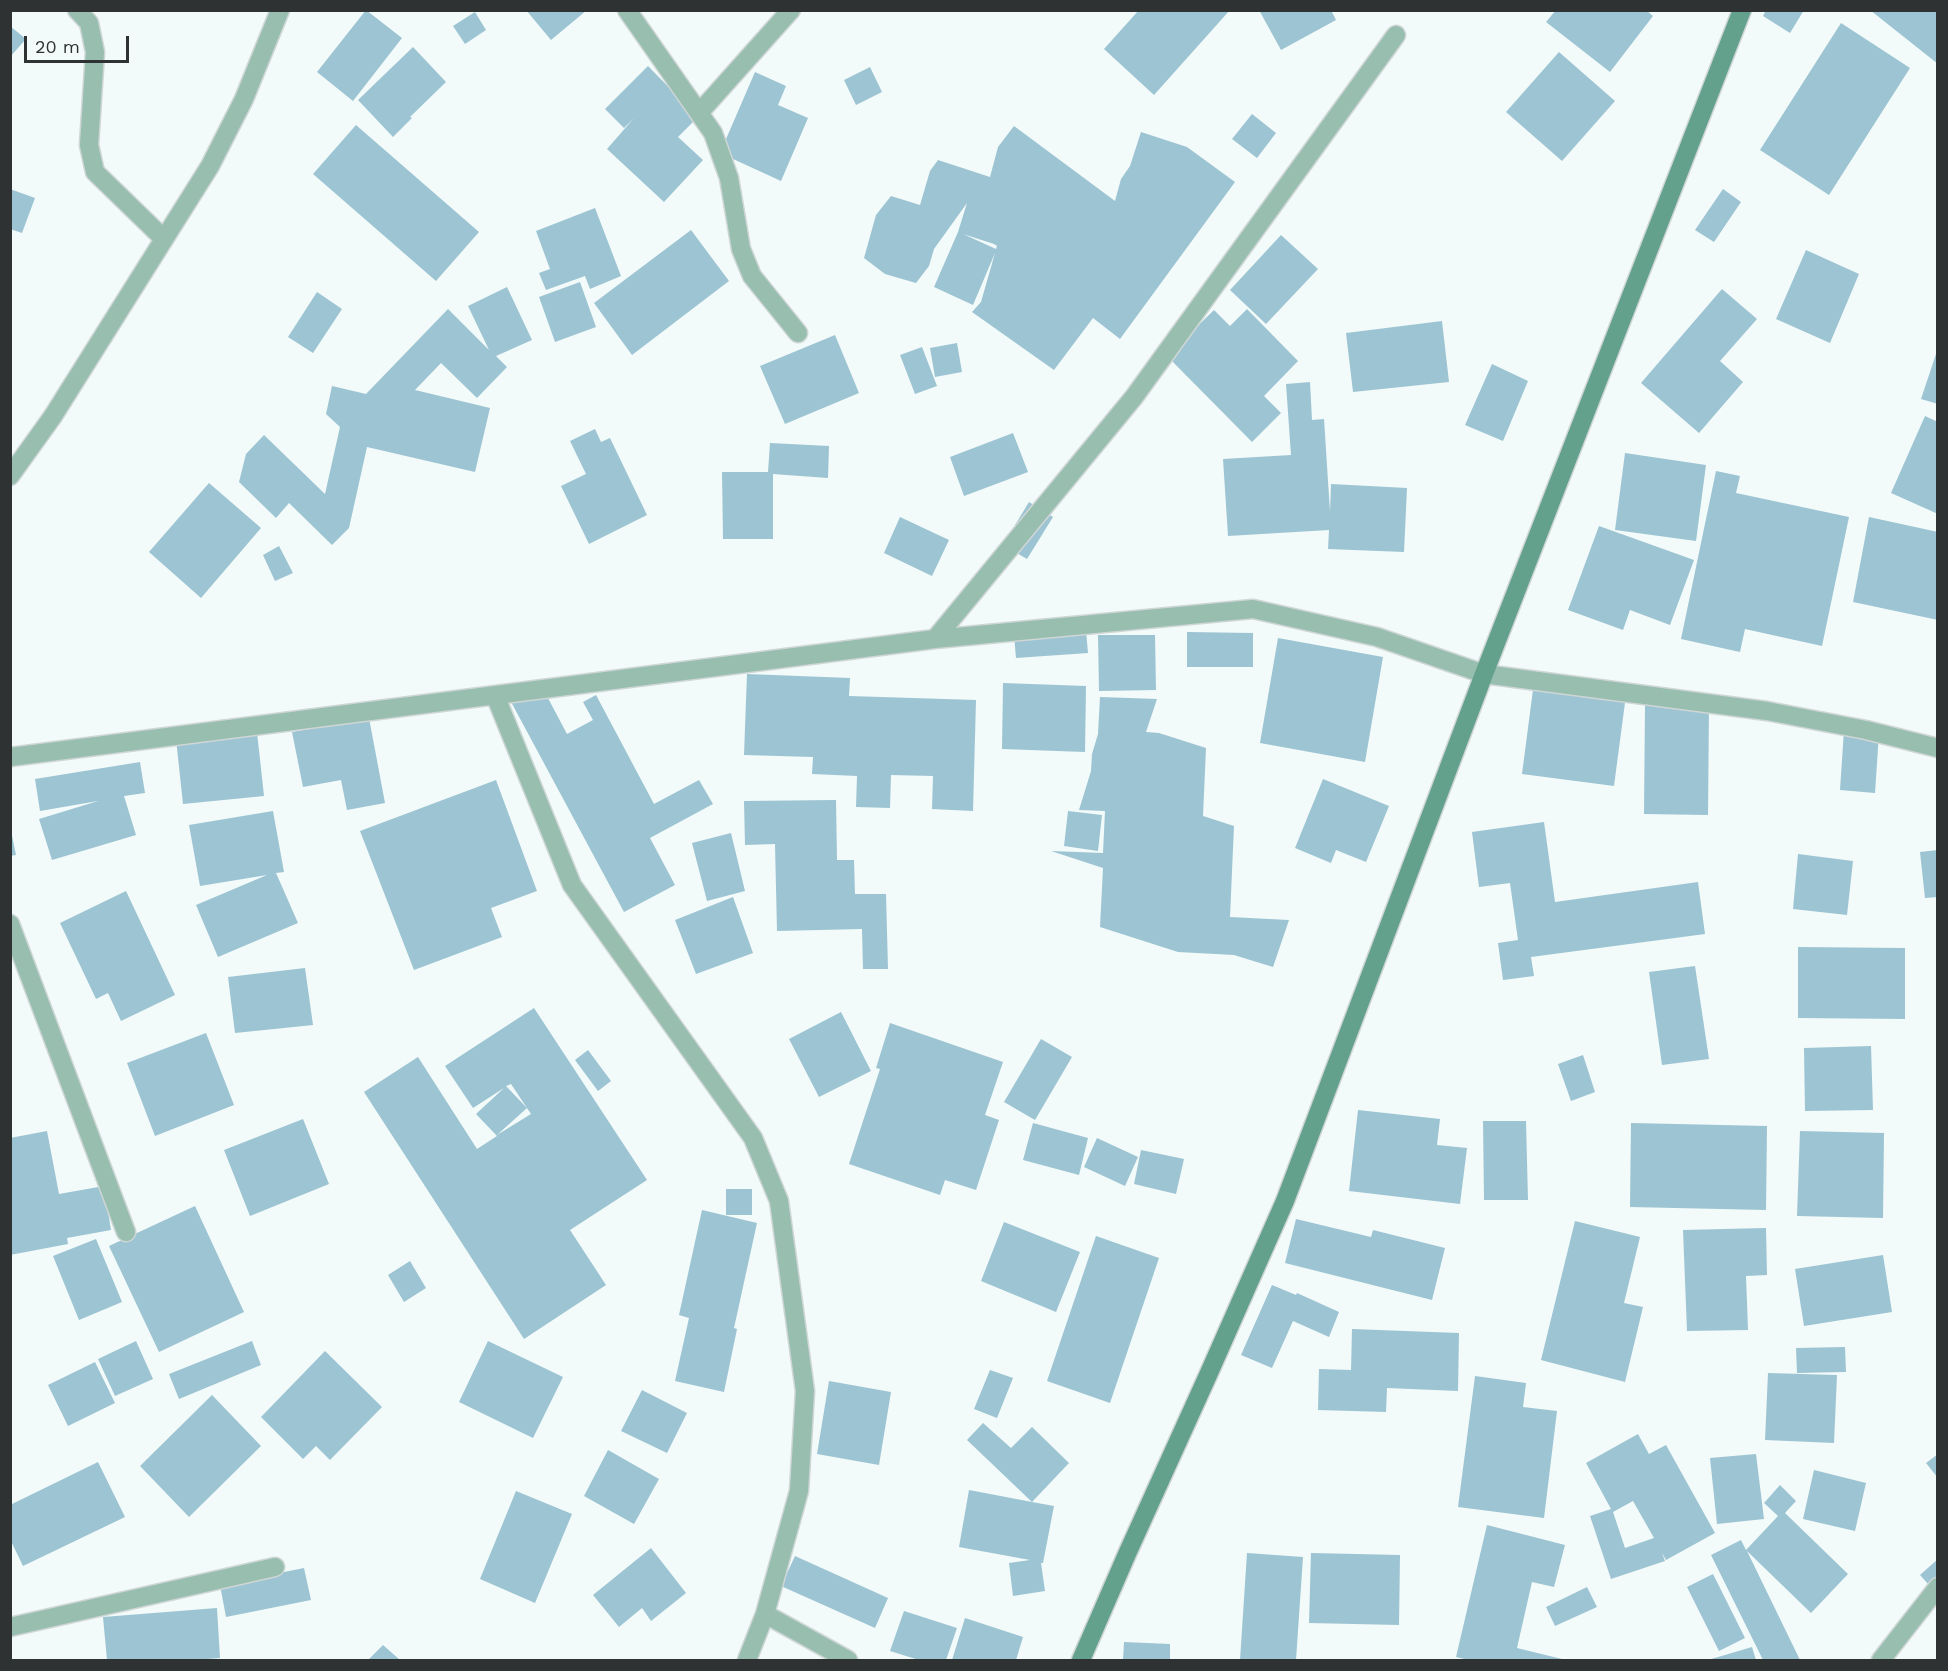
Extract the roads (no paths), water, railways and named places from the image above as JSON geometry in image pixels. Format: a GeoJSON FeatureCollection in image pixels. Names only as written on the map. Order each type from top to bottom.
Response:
{"type":"FeatureCollection","features":[{"type":"Feature","properties":{"kind":"street"},"geometry":{"type":"LineString","coordinates":[[77,10],[89,23],[95,52],[89,146],[95,172],[164,239]]}},
{"type":"Feature","properties":{"kind":"street"},"geometry":{"type":"LineString","coordinates":[[10,476],[53,416],[210,166],[244,99],[280,10]]}},
{"type":"Feature","properties":{"kind":"street"},"geometry":{"type":"LineString","coordinates":[[627,10],[713,133],[729,178],[741,249],[752,276],[798,333]]}},
{"type":"Feature","properties":{"kind":"street"},"geometry":{"type":"LineString","coordinates":[[699,113],[791,10]]}},
{"type":"Feature","properties":{"kind":"street"},"geometry":{"type":"LineString","coordinates":[[1082,1660],[1285,1201],[1484,674],[1742,10]]}},
{"type":"Feature","properties":{"kind":"street"},"geometry":{"type":"LineString","coordinates":[[935,639],[1134,397],[1395,35]]}},
{"type":"Feature","properties":{"kind":"street"},"geometry":{"type":"LineString","coordinates":[[10,757],[935,639],[1253,609],[1377,637],[1484,674],[1767,711],[1866,730],[1938,748]]}},
{"type":"Feature","properties":{"kind":"street"},"geometry":{"type":"LineString","coordinates":[[495,694],[572,885],[753,1138],[779,1201],[805,1391],[799,1491],[765,1614],[747,1660]]}},
{"type":"Feature","properties":{"kind":"street"},"geometry":{"type":"LineString","coordinates":[[10,924],[126,1232]]}},
{"type":"Feature","properties":{"kind":"street"},"geometry":{"type":"LineString","coordinates":[[10,1627],[275,1568]]}},
{"type":"Feature","properties":{"kind":"street"},"geometry":{"type":"LineString","coordinates":[[1881,1660],[1938,1587]]}},
{"type":"Feature","properties":{"kind":"street"},"geometry":{"type":"LineString","coordinates":[[765,1614],[848,1660]]}}]}
